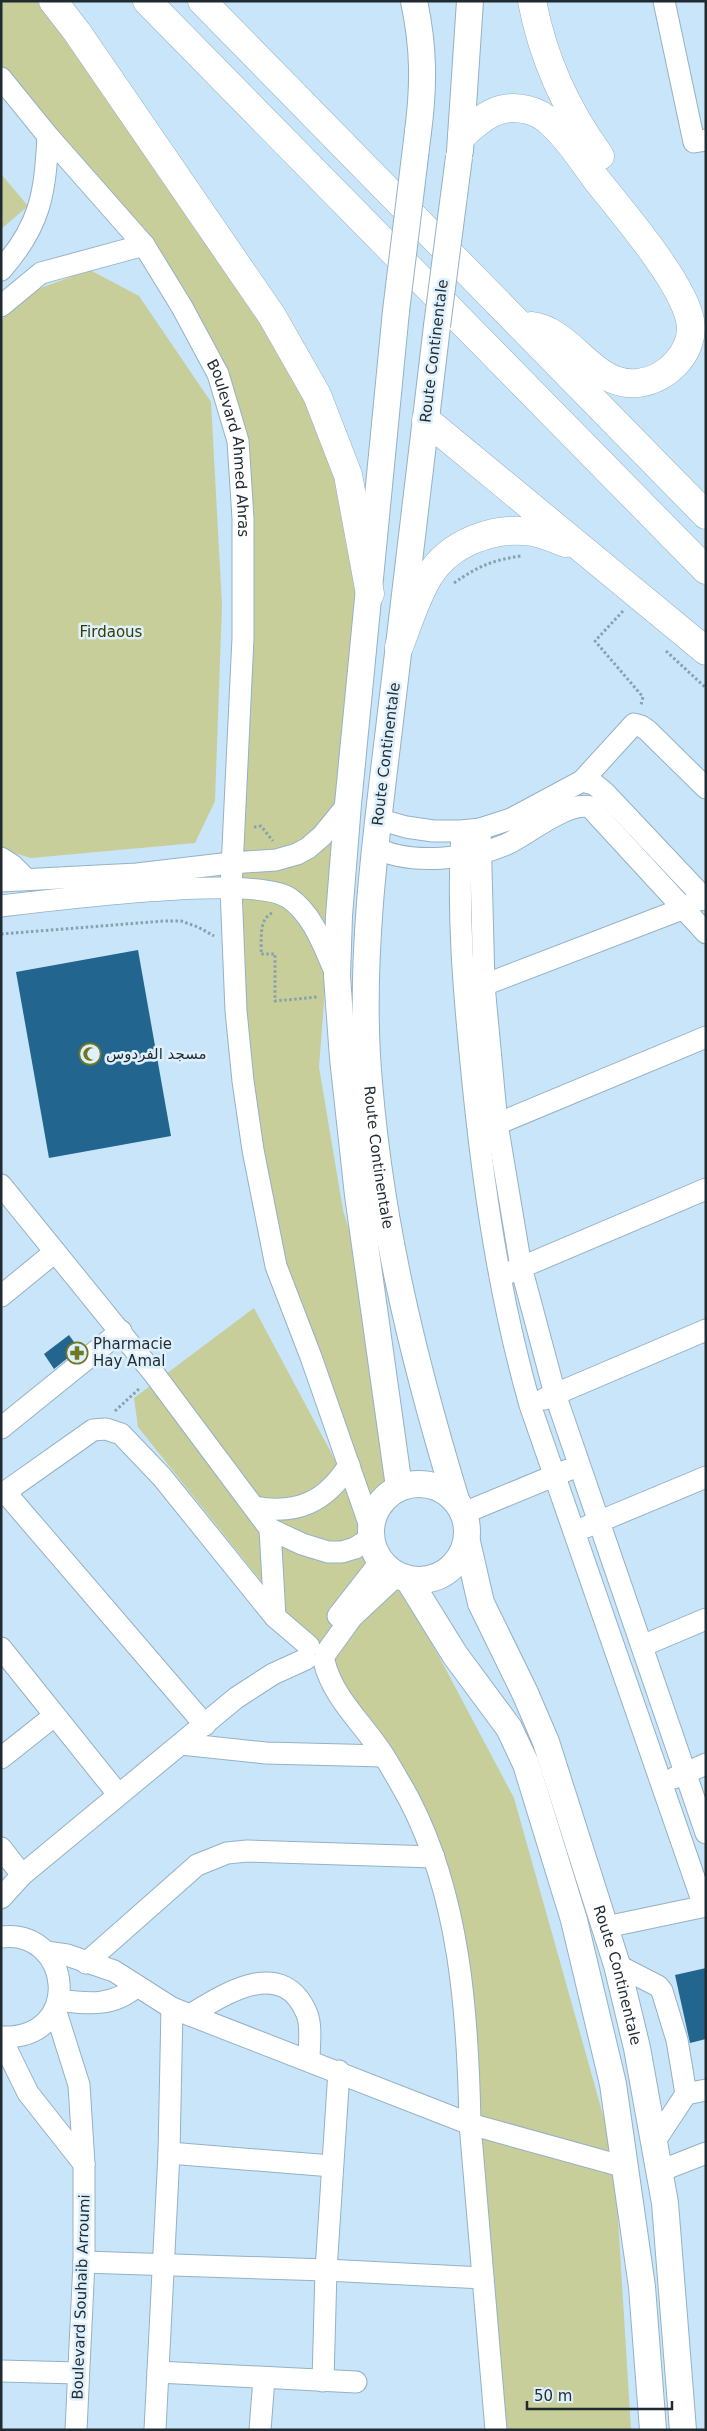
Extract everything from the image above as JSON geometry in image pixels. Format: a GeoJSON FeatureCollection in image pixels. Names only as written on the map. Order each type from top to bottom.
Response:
{"type":"FeatureCollection","features":[{"type":"Feature","properties":{"kind":"highway"},"geometry":{"type":"LineString","coordinates":[[53,1],[77,32],[272,316],[317,396],[348,475],[370,594]]}},
{"type":"Feature","properties":{"kind":"highway"},"geometry":{"type":"LineString","coordinates":[[147,1],[706,570]]}},
{"type":"Feature","properties":{"kind":"highway"},"geometry":{"type":"LineString","coordinates":[[202,1],[706,515]]}},
{"type":"Feature","properties":{"kind":"highway"},"geometry":{"type":"LineString","coordinates":[[216,1],[230,30]]}},
{"type":"Feature","properties":{"kind":"highway"},"geometry":{"type":"LineString","coordinates":[[532,1],[545,53],[568,108],[595,149],[649,220],[706,303]]}},
{"type":"Feature","properties":{"kind":"highway"},"geometry":{"type":"LineString","coordinates":[[460,147],[488,114],[504,108],[530,110],[550,122],[609,195],[674,284],[688,311],[691,335],[685,349],[668,371],[647,381],[622,382],[602,374],[565,343],[540,327],[519,324]]}},
{"type":"Feature","properties":{"kind":"highway"},"geometry":{"type":"LineString","coordinates":[[426,420],[706,651]]}},
{"type":"Feature","properties":{"kind":"highway"},"geometry":{"type":"LineString","coordinates":[[398,646],[429,576],[444,557],[464,544],[488,534],[512,530],[535,532],[580,548]]}},
{"type":"Feature","properties":{"kind":"main road","name":"Route Continentale"},"geometry":{"type":"LineString","coordinates":[[399,1487],[360,1204],[343,1058],[338,986],[339,916],[348,804],[370,594],[396,311],[423,97],[424,59],[414,1]]}},
{"type":"Feature","properties":{"kind":"main road","name":"Route Continentale"},"geometry":{"type":"LineString","coordinates":[[460,1506],[424,1396],[389,1240],[367,1055],[366,1000],[375,847],[460,147],[470,1]]}},
{"type":"Feature","properties":{"kind":"main road"},"geometry":{"type":"LineString","coordinates":[[414,1483],[430,1484],[444,1490],[460,1506],[467,1527],[467,1542],[461,1557],[445,1572],[423,1580],[386,1556],[379,1504],[399,1487],[414,1483]]}},
{"type":"Feature","properties":{"kind":"main road","name":"Route Continentale"},"geometry":{"type":"LineString","coordinates":[[467,1542],[481,1603],[526,1692],[546,1742],[617,1965],[637,2048],[666,2202],[683,2430]]}},
{"type":"Feature","properties":{"kind":"main road","name":"Route Continentale"},"geometry":{"type":"LineString","coordinates":[[386,1556],[509,1728],[526,1764],[574,1920],[613,2084],[642,2288],[654,2430]]}},
{"type":"Feature","properties":{"kind":"street"},"geometry":{"type":"LineString","coordinates":[[664,1],[694,142],[706,140]]}},
{"type":"Feature","properties":{"kind":"street","name":"Boulevard Ahmed Ahras"},"geometry":{"type":"LineString","coordinates":[[1,78],[48,136],[144,245],[182,307],[218,374],[238,441],[243,518],[243,638],[231,889],[236,1011],[243,1081],[269,1237],[282,1284],[349,1465],[386,1556]]}},
{"type":"Feature","properties":{"kind":"street"},"geometry":{"type":"LineString","coordinates":[[1,270],[30,232],[40,207],[46,173],[48,136]]}},
{"type":"Feature","properties":{"kind":"street"},"geometry":{"type":"LineString","coordinates":[[1,306],[41,274],[79,261],[144,245]]}},
{"type":"Feature","properties":{"kind":"street"},"geometry":{"type":"LineString","coordinates":[[378,819],[406,827],[433,831],[471,830],[511,819],[582,781],[634,724],[647,730],[706,788]]}},
{"type":"Feature","properties":{"kind":"street"},"geometry":{"type":"LineString","coordinates":[[579,805],[582,781]]}},
{"type":"Feature","properties":{"kind":"street"},"geometry":{"type":"LineString","coordinates":[[464,993],[682,909],[704,898],[605,793],[594,784],[582,781]]}},
{"type":"Feature","properties":{"kind":"street"},"geometry":{"type":"LineString","coordinates":[[1,881],[137,874],[231,863],[276,860],[297,854],[322,836],[348,804]]}},
{"type":"Feature","properties":{"kind":"street"},"geometry":{"type":"LineString","coordinates":[[375,847],[383,852],[432,858],[470,855],[507,844],[579,805],[590,807],[706,933]]}},
{"type":"Feature","properties":{"kind":"street"},"geometry":{"type":"LineString","coordinates":[[471,830],[470,855],[460,921],[464,993],[488,1128],[521,1267],[555,1394],[706,1833]]}},
{"type":"Feature","properties":{"kind":"street"},"geometry":{"type":"LineString","coordinates":[[470,855],[484,985],[488,1128],[499,1277],[512,1340],[530,1405],[705,1906],[606,1927]]}},
{"type":"Feature","properties":{"kind":"street"},"geometry":{"type":"LineString","coordinates":[[1,858],[12,864],[26,879]]}},
{"type":"Feature","properties":{"kind":"street"},"geometry":{"type":"LineString","coordinates":[[1,906],[208,888],[275,892],[289,898],[312,924],[338,986]]}},
{"type":"Feature","properties":{"kind":"street"},"geometry":{"type":"LineString","coordinates":[[488,1128],[706,1037]]}},
{"type":"Feature","properties":{"kind":"street"},"geometry":{"type":"LineString","coordinates":[[1,1185],[155,1374],[270,1529],[302,1544],[328,1552],[342,1552],[354,1548],[386,1556],[342,1609],[317,1653],[251,1687],[118,1794],[22,1875],[1,1898]]}},
{"type":"Feature","properties":{"kind":"street"},"geometry":{"type":"LineString","coordinates":[[499,1277],[706,1189]]}},
{"type":"Feature","properties":{"kind":"street"},"geometry":{"type":"LineString","coordinates":[[1,1296],[55,1252]]}},
{"type":"Feature","properties":{"kind":"street"},"geometry":{"type":"LineString","coordinates":[[530,1405],[706,1330]]}},
{"type":"Feature","properties":{"kind":"street"},"geometry":{"type":"LineString","coordinates":[[1,1428],[121,1331]]}},
{"type":"Feature","properties":{"kind":"street"},"geometry":{"type":"LineString","coordinates":[[205,1725],[3,1493],[94,1430],[113,1430],[121,1434],[162,1477],[275,1618],[317,1653],[337,1694],[384,1756],[423,1827],[434,1857],[454,1938],[460,1977],[470,2085],[470,2124],[496,2430]]}},
{"type":"Feature","properties":{"kind":"street"},"geometry":{"type":"LineString","coordinates":[[254,1507],[286,1510],[301,1506],[329,1490],[349,1465]]}},
{"type":"Feature","properties":{"kind":"street"},"geometry":{"type":"LineString","coordinates":[[460,1506],[580,1465]]}},
{"type":"Feature","properties":{"kind":"street"},"geometry":{"type":"LineString","coordinates":[[574,1532],[706,1477]]}},
{"type":"Feature","properties":{"kind":"street"},"geometry":{"type":"LineString","coordinates":[[270,1529],[275,1618]]}},
{"type":"Feature","properties":{"kind":"street"},"geometry":{"type":"LineString","coordinates":[[642,1646],[706,1619]]}},
{"type":"Feature","properties":{"kind":"street"},"geometry":{"type":"LineString","coordinates":[[1,1648],[118,1794]]}},
{"type":"Feature","properties":{"kind":"street"},"geometry":{"type":"LineString","coordinates":[[1,1758],[54,1716]]}},
{"type":"Feature","properties":{"kind":"street"},"geometry":{"type":"LineString","coordinates":[[181,1744],[266,1753],[384,1756]]}},
{"type":"Feature","properties":{"kind":"street"},"geometry":{"type":"LineString","coordinates":[[661,1783],[706,1764]]}},
{"type":"Feature","properties":{"kind":"street"},"geometry":{"type":"LineString","coordinates":[[1,1848],[22,1875]]}},
{"type":"Feature","properties":{"kind":"street"},"geometry":{"type":"LineString","coordinates":[[86,1963],[197,1866],[226,1852],[247,1851],[434,1857]]}},
{"type":"Feature","properties":{"kind":"street"},"geometry":{"type":"LineString","coordinates":[[1,1937],[21,1938],[35,1944],[46,1952],[67,1955],[114,1971],[181,2011],[470,2124],[625,2167]]}},
{"type":"Feature","properties":{"kind":"street","name":"Boulevard Souhaib Arroumi"},"geometry":{"type":"LineString","coordinates":[[46,1952],[55,1965],[59,1978],[57,2004],[78,2085],[84,2164],[84,2262],[76,2430]]}},
{"type":"Feature","properties":{"kind":"street"},"geometry":{"type":"LineString","coordinates":[[617,1965],[658,1986],[662,1991],[696,2092],[655,2141]]}},
{"type":"Feature","properties":{"kind":"street"},"geometry":{"type":"LineString","coordinates":[[181,2011],[252,1983],[275,1984],[292,1992],[307,2015],[309,2060]]}},
{"type":"Feature","properties":{"kind":"street"},"geometry":{"type":"LineString","coordinates":[[84,2164],[28,2093],[1,2038],[17,2037],[33,2032],[46,2022],[57,2004],[105,2002],[125,1997],[137,1986]]}},
{"type":"Feature","properties":{"kind":"street"},"geometry":{"type":"LineString","coordinates":[[155,2430],[162,2264],[181,2011]]}},
{"type":"Feature","properties":{"kind":"street"},"geometry":{"type":"LineString","coordinates":[[323,2382],[326,2270],[338,2071]]}},
{"type":"Feature","properties":{"kind":"street"},"geometry":{"type":"LineString","coordinates":[[169,2153],[332,2166]]}},
{"type":"Feature","properties":{"kind":"street"},"geometry":{"type":"LineString","coordinates":[[660,2171],[706,2153]]}},
{"type":"Feature","properties":{"kind":"street"},"geometry":{"type":"LineString","coordinates":[[84,2262],[326,2270],[483,2278]]}},
{"type":"Feature","properties":{"kind":"street"},"geometry":{"type":"LineString","coordinates":[[1,2371],[78,2373]]}},
{"type":"Feature","properties":{"kind":"street"},"geometry":{"type":"LineString","coordinates":[[158,2372],[323,2382],[356,2382]]}},
{"type":"Feature","properties":{"kind":"street"},"geometry":{"type":"LineString","coordinates":[[260,2430],[264,2378]]}},
{"type":"Feature","properties":{"kind":"path"},"geometry":{"type":"LineString","coordinates":[[634,724],[643,697],[595,641],[636,594]]}},
{"type":"Feature","properties":{"kind":"path"},"geometry":{"type":"LineString","coordinates":[[275,912],[265,919],[262,924],[262,954],[275,954],[275,1001],[338,986]]}},
{"type":"Feature","properties":{"kind":"path"},"geometry":{"type":"LineString","coordinates":[[1,934],[164,921],[198,926],[212,936],[262,938]]}},
{"type":"Feature","properties":{"kind":"path"},"geometry":{"type":"LineString","coordinates":[[94,1430],[155,1374]]}},
{"type":"Feature","properties":{"kind":"green space"},"geometry":{"type":"Polygon","coordinates":[[[1,1],[44,1],[317,395],[369,578],[327,963],[319,1067],[343,1210],[352,1240],[393,1512],[384,1518],[374,1534],[514,1798],[614,2154],[631,2430],[506,2430],[454,1952],[407,1780],[352,1695],[138,1427],[134,1398],[254,1308],[366,1518],[339,1443],[236,1092],[238,441],[182,307],[1,78],[1,1]]]}},
{"type":"Feature","properties":{"kind":"green space"},"geometry":{"type":"Polygon","coordinates":[[[1,174],[28,206],[1,229],[1,174]]]}},
{"type":"Feature","properties":{"kind":"green space","name":"Firdaous"},"geometry":{"type":"Polygon","coordinates":[[[90,270],[139,296],[211,402],[222,605],[215,801],[195,843],[31,858],[1,849],[1,320],[38,289],[90,270]]]}},
{"type":"Feature","properties":{"kind":"building"},"geometry":{"type":"Polygon","coordinates":[[[138,950],[171,1136],[49,1158],[16,972],[138,950]]]}},
{"type":"Feature","properties":{"kind":"building"},"geometry":{"type":"Polygon","coordinates":[[[69,1335],[79,1349],[54,1369],[44,1354],[69,1335]]]}},
{"type":"Feature","properties":{"kind":"building"},"geometry":{"type":"Polygon","coordinates":[[[706,1968],[706,2039],[690,2043],[675,1975],[706,1968]]]}},
{"type":"Feature","properties":{"kind":"place","name":"مسجد الفردوس"},"geometry":{"type":"Point","coordinates":[90,1054]}},
{"type":"Feature","properties":{"kind":"place","name":"Pharmacie Hay Amal"},"geometry":{"type":"Point","coordinates":[77,1353]}}]}
